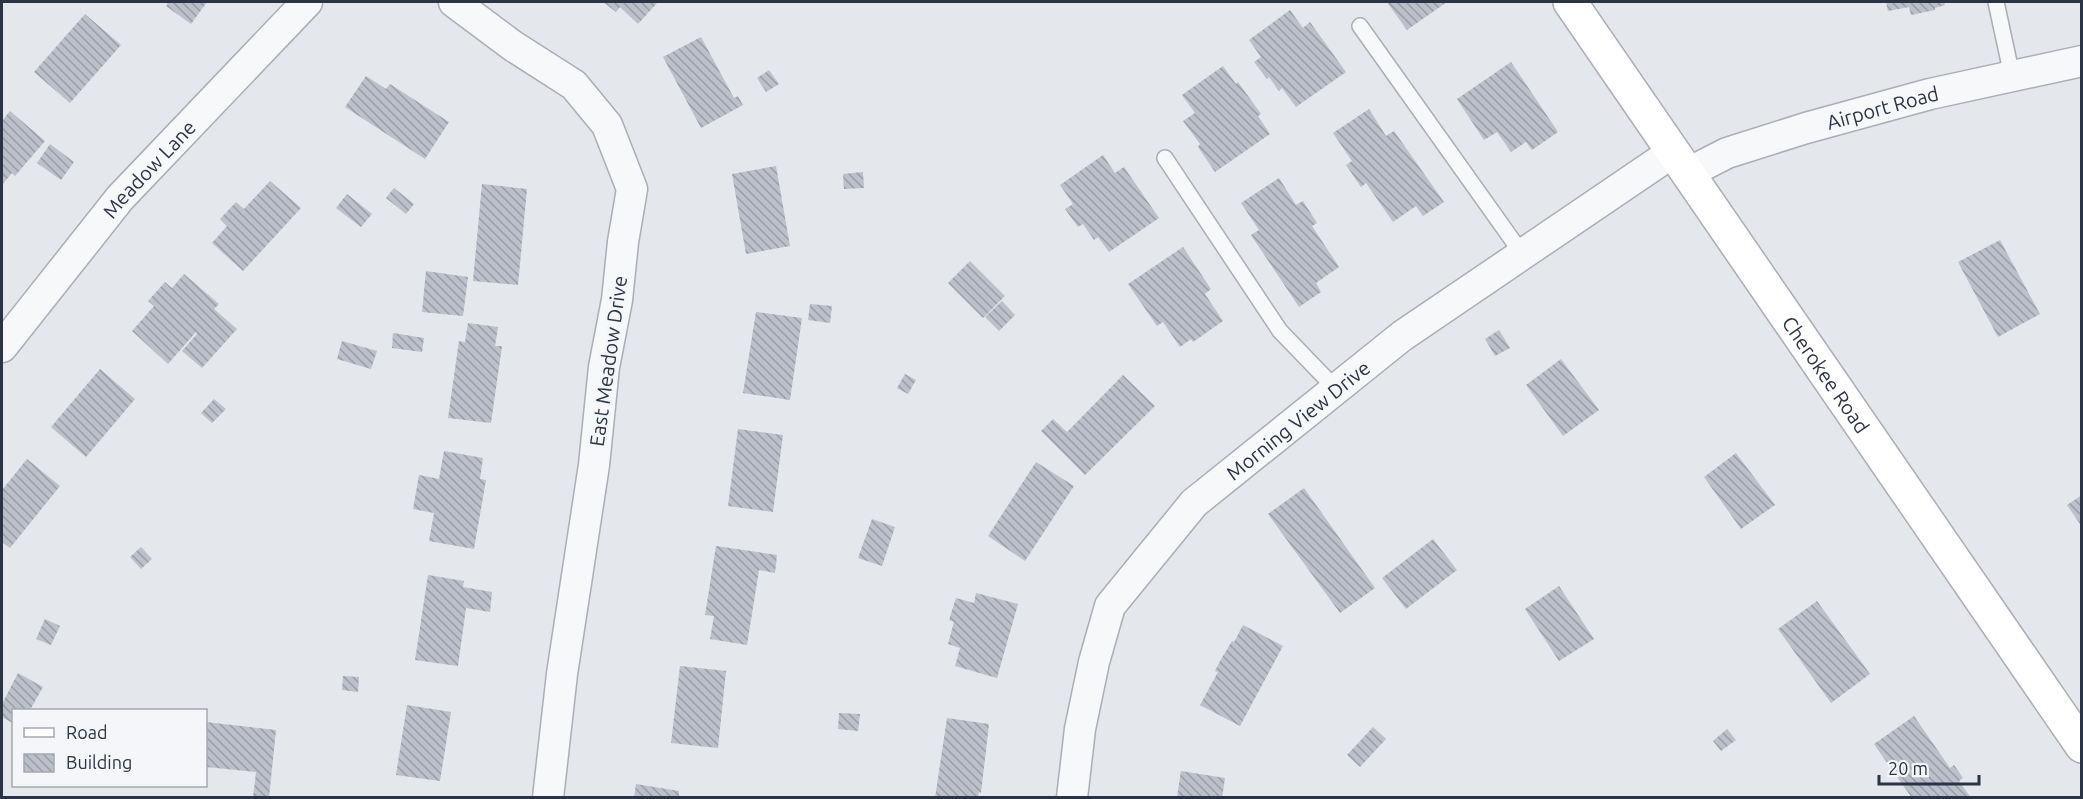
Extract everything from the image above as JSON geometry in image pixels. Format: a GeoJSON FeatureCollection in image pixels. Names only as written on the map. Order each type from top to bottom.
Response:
{"type":"FeatureCollection","features":[{"type":"Feature","properties":{"kind":"main road","name":"Cherokee Road"},"geometry":{"type":"LineString","coordinates":[[1570,2],[2082,746]]}},
{"type":"Feature","properties":{"kind":"street","name":"Meadow Lane"},"geometry":{"type":"LineString","coordinates":[[2,347],[120,198],[307,2]]}},
{"type":"Feature","properties":{"kind":"street","name":"East Meadow Drive"},"geometry":{"type":"LineString","coordinates":[[454,2],[513,46],[574,85],[607,125],[632,189],[623,242],[617,300],[604,367],[594,465],[562,674],[548,798]]}},
{"type":"Feature","properties":{"kind":"street","name":"Airport Road"},"geometry":{"type":"LineString","coordinates":[[1681,163],[1727,153],[1806,128],[1930,94],[2082,61]]}},
{"type":"Feature","properties":{"kind":"street","name":"Morning View Drive"},"geometry":{"type":"LineString","coordinates":[[1072,798],[1080,729],[1094,662],[1110,606],[1194,503],[1402,336],[1523,255],[1681,163]]}},
{"type":"Feature","properties":{"kind":"lane"},"geometry":{"type":"LineString","coordinates":[[1996,2],[2012,76]]}},
{"type":"Feature","properties":{"kind":"lane"},"geometry":{"type":"LineString","coordinates":[[1360,26],[1523,255]]}},
{"type":"Feature","properties":{"kind":"lane"},"geometry":{"type":"LineString","coordinates":[[1165,158],[1280,331],[1336,389]]}},
{"type":"Feature","properties":{"kind":"building"},"geometry":{"type":"Polygon","coordinates":[[[164,2],[207,2],[191,24],[166,6],[168,4],[164,2]]]}},
{"type":"Feature","properties":{"kind":"building"},"geometry":{"type":"Polygon","coordinates":[[[603,2],[658,2],[638,24],[620,7],[616,12],[603,2]]]}},
{"type":"Feature","properties":{"kind":"building"},"geometry":{"type":"Polygon","coordinates":[[[1387,2],[1447,2],[1407,30],[1387,2]]]}},
{"type":"Feature","properties":{"kind":"building"},"geometry":{"type":"Polygon","coordinates":[[[1886,2],[1944,2],[1945,5],[1935,10],[1911,15],[1909,7],[1888,11],[1886,2]]]}},
{"type":"Feature","properties":{"kind":"building"},"geometry":{"type":"Polygon","coordinates":[[[1290,10],[1303,28],[1310,22],[1346,72],[1296,107],[1282,88],[1279,91],[1254,62],[1261,57],[1249,40],[1290,10]]]}},
{"type":"Feature","properties":{"kind":"building"},"geometry":{"type":"Polygon","coordinates":[[[85,14],[121,45],[70,103],[34,72],[85,14]]]}},
{"type":"Feature","properties":{"kind":"building"},"geometry":{"type":"Polygon","coordinates":[[[701,37],[734,98],[738,96],[743,105],[701,128],[663,57],[701,37]]]}},
{"type":"Feature","properties":{"kind":"building"},"geometry":{"type":"Polygon","coordinates":[[[1511,62],[1558,132],[1532,150],[1526,142],[1511,152],[1497,132],[1484,140],[1457,99],[1511,62]]]}},
{"type":"Feature","properties":{"kind":"building"},"geometry":{"type":"Polygon","coordinates":[[[1223,66],[1236,84],[1238,82],[1261,114],[1258,116],[1270,134],[1215,172],[1198,147],[1200,144],[1183,121],[1195,113],[1182,95],[1223,66]]]}},
{"type":"Feature","properties":{"kind":"building"},"geometry":{"type":"Polygon","coordinates":[[[769,70],[779,84],[766,92],[757,78],[769,70]]]}},
{"type":"Feature","properties":{"kind":"building"},"geometry":{"type":"Polygon","coordinates":[[[366,76],[386,89],[390,84],[449,122],[425,159],[345,107],[366,76]]]}},
{"type":"Feature","properties":{"kind":"building"},"geometry":{"type":"Polygon","coordinates":[[[1369,109],[1386,136],[1394,131],[1444,202],[1423,216],[1416,206],[1393,222],[1366,183],[1361,187],[1346,165],[1352,161],[1333,133],[1369,109]]]}},
{"type":"Feature","properties":{"kind":"building"},"geometry":{"type":"Polygon","coordinates":[[[10,111],[45,141],[15,176],[12,173],[2,185],[2,121],[10,111]]]}},
{"type":"Feature","properties":{"kind":"building"},"geometry":{"type":"Polygon","coordinates":[[[50,144],[74,162],[61,180],[37,163],[50,144]]]}},
{"type":"Feature","properties":{"kind":"building"},"geometry":{"type":"Polygon","coordinates":[[[1103,155],[1115,173],[1124,167],[1159,218],[1109,252],[1098,237],[1094,240],[1083,224],[1078,227],[1065,209],[1073,204],[1060,185],[1103,155]]]}},
{"type":"Feature","properties":{"kind":"building"},"geometry":{"type":"Polygon","coordinates":[[[776,166],[790,246],[746,254],[732,174],[776,166]]]}},
{"type":"Feature","properties":{"kind":"building"},"geometry":{"type":"Polygon","coordinates":[[[863,172],[864,188],[844,189],[843,174],[863,172]]]}},
{"type":"Feature","properties":{"kind":"building"},"geometry":{"type":"Polygon","coordinates":[[[1279,178],[1296,205],[1303,201],[1317,223],[1312,226],[1339,267],[1316,283],[1321,292],[1299,307],[1251,235],[1259,230],[1241,203],[1279,178]]]}},
{"type":"Feature","properties":{"kind":"building"},"geometry":{"type":"Polygon","coordinates":[[[270,181],[301,208],[243,271],[212,243],[227,226],[220,219],[236,202],[244,209],[270,181]]]}},
{"type":"Feature","properties":{"kind":"building"},"geometry":{"type":"Polygon","coordinates":[[[482,184],[527,189],[518,285],[473,281],[482,184]]]}},
{"type":"Feature","properties":{"kind":"building"},"geometry":{"type":"Polygon","coordinates":[[[394,188],[414,204],[406,214],[386,198],[394,188]]]}},
{"type":"Feature","properties":{"kind":"building"},"geometry":{"type":"Polygon","coordinates":[[[347,194],[372,214],[361,227],[336,208],[347,194]]]}},
{"type":"Feature","properties":{"kind":"building"},"geometry":{"type":"Polygon","coordinates":[[[2000,240],[2040,314],[1998,337],[1958,262],[2000,240]]]}},
{"type":"Feature","properties":{"kind":"building"},"geometry":{"type":"Polygon","coordinates":[[[1183,247],[1211,289],[1205,294],[1223,321],[1193,342],[1191,339],[1180,347],[1163,322],[1157,326],[1128,284],[1183,247]]]}},
{"type":"Feature","properties":{"kind":"building"},"geometry":{"type":"Polygon","coordinates":[[[970,261],[1005,296],[983,318],[948,283],[970,261]]]}},
{"type":"Feature","properties":{"kind":"building"},"geometry":{"type":"Polygon","coordinates":[[[426,271],[468,277],[463,316],[422,312],[426,271]]]}},
{"type":"Feature","properties":{"kind":"building"},"geometry":{"type":"Polygon","coordinates":[[[184,274],[219,304],[214,309],[237,329],[202,368],[182,351],[197,334],[196,332],[168,364],[132,331],[154,306],[148,301],[165,282],[172,288],[184,274]]]}},
{"type":"Feature","properties":{"kind":"building"},"geometry":{"type":"Polygon","coordinates":[[[1002,301],[1015,315],[999,331],[985,317],[1002,301]]]}},
{"type":"Feature","properties":{"kind":"building"},"geometry":{"type":"Polygon","coordinates":[[[810,304],[832,306],[830,323],[808,320],[810,304]]]}},
{"type":"Feature","properties":{"kind":"building"},"geometry":{"type":"Polygon","coordinates":[[[756,312],[802,318],[790,400],[743,393],[756,312]]]}},
{"type":"Feature","properties":{"kind":"building"},"geometry":{"type":"Polygon","coordinates":[[[468,323],[498,327],[495,346],[502,346],[491,423],[448,418],[459,341],[465,342],[468,323]]]}},
{"type":"Feature","properties":{"kind":"building"},"geometry":{"type":"Polygon","coordinates":[[[1499,330],[1510,348],[1495,356],[1485,339],[1499,330]]]}},
{"type":"Feature","properties":{"kind":"building"},"geometry":{"type":"Polygon","coordinates":[[[393,333],[424,338],[422,352],[392,348],[393,333]]]}},
{"type":"Feature","properties":{"kind":"building"},"geometry":{"type":"Polygon","coordinates":[[[342,341],[377,351],[371,369],[337,359],[342,341]]]}},
{"type":"Feature","properties":{"kind":"building"},"geometry":{"type":"Polygon","coordinates":[[[1561,359],[1599,410],[1563,436],[1526,385],[1561,359]]]}},
{"type":"Feature","properties":{"kind":"building"},"geometry":{"type":"Polygon","coordinates":[[[100,369],[135,399],[86,457],[51,427],[100,369]]]}},
{"type":"Feature","properties":{"kind":"building"},"geometry":{"type":"Polygon","coordinates":[[[905,374],[916,380],[908,394],[897,388],[905,374]]]}},
{"type":"Feature","properties":{"kind":"building"},"geometry":{"type":"Polygon","coordinates":[[[1123,375],[1155,406],[1085,475],[1041,431],[1053,419],[1067,432],[1123,375]]]}},
{"type":"Feature","properties":{"kind":"building"},"geometry":{"type":"Polygon","coordinates":[[[214,399],[226,409],[212,423],[201,413],[214,399]]]}},
{"type":"Feature","properties":{"kind":"building"},"geometry":{"type":"Polygon","coordinates":[[[738,429],[783,435],[773,512],[728,506],[738,429]]]}},
{"type":"Feature","properties":{"kind":"building"},"geometry":{"type":"Polygon","coordinates":[[[444,451],[483,458],[480,479],[486,480],[474,549],[429,541],[434,513],[413,509],[419,475],[439,479],[444,451]]]}},
{"type":"Feature","properties":{"kind":"building"},"geometry":{"type":"Polygon","coordinates":[[[1736,453],[1775,505],[1741,529],[1704,477],[1736,453]]]}},
{"type":"Feature","properties":{"kind":"building"},"geometry":{"type":"Polygon","coordinates":[[[27,459],[60,486],[10,548],[2,542],[2,490],[27,459]]]}},
{"type":"Feature","properties":{"kind":"building"},"geometry":{"type":"Polygon","coordinates":[[[1036,462],[1074,486],[1025,561],[988,536],[1036,462]]]}},
{"type":"Feature","properties":{"kind":"building"},"geometry":{"type":"Polygon","coordinates":[[[1304,488],[1375,588],[1340,613],[1268,514],[1304,488]]]}},
{"type":"Feature","properties":{"kind":"building"},"geometry":{"type":"Polygon","coordinates":[[[2082,495],[2082,523],[2080,524],[2067,505],[2082,495]]]}},
{"type":"Feature","properties":{"kind":"building"},"geometry":{"type":"Polygon","coordinates":[[[872,519],[895,527],[882,566],[858,558],[872,519]]]}},
{"type":"Feature","properties":{"kind":"building"},"geometry":{"type":"Polygon","coordinates":[[[1433,539],[1457,570],[1406,609],[1382,578],[1433,539]]]}},
{"type":"Feature","properties":{"kind":"building"},"geometry":{"type":"Polygon","coordinates":[[[716,546],[777,555],[775,573],[759,570],[747,645],[710,639],[714,616],[705,615],[716,546]]]}},
{"type":"Feature","properties":{"kind":"building"},"geometry":{"type":"Polygon","coordinates":[[[141,547],[152,559],[141,569],[130,557],[141,547]]]}},
{"type":"Feature","properties":{"kind":"building"},"geometry":{"type":"Polygon","coordinates":[[[428,575],[464,581],[463,587],[492,592],[490,612],[466,608],[458,666],[415,660],[428,575]]]}},
{"type":"Feature","properties":{"kind":"building"},"geometry":{"type":"Polygon","coordinates":[[[1559,586],[1594,639],[1559,661],[1525,609],[1559,586]]]}},
{"type":"Feature","properties":{"kind":"building"},"geometry":{"type":"Polygon","coordinates":[[[976,593],[1018,604],[997,678],[955,666],[960,648],[948,644],[954,622],[949,620],[956,598],[974,603],[976,593]]]}},
{"type":"Feature","properties":{"kind":"building"},"geometry":{"type":"Polygon","coordinates":[[[1817,601],[1870,674],[1831,703],[1778,629],[1817,601]]]}},
{"type":"Feature","properties":{"kind":"building"},"geometry":{"type":"Polygon","coordinates":[[[45,619],[60,626],[51,645],[36,639],[45,619]]]}},
{"type":"Feature","properties":{"kind":"building"},"geometry":{"type":"Polygon","coordinates":[[[1243,625],[1283,646],[1240,726],[1200,705],[1218,672],[1215,671],[1220,661],[1243,625]]]}},
{"type":"Feature","properties":{"kind":"building"},"geometry":{"type":"Polygon","coordinates":[[[680,666],[726,671],[718,748],[671,743],[680,666]]]}},
{"type":"Feature","properties":{"kind":"building"},"geometry":{"type":"Polygon","coordinates":[[[18,673],[43,687],[31,709],[12,709],[12,723],[2,717],[2,704],[18,673]]]}},
{"type":"Feature","properties":{"kind":"building"},"geometry":{"type":"Polygon","coordinates":[[[343,676],[359,677],[358,692],[342,690],[343,676]]]}},
{"type":"Feature","properties":{"kind":"building"},"geometry":{"type":"Polygon","coordinates":[[[407,705],[451,712],[440,781],[396,775],[407,705]]]}},
{"type":"Feature","properties":{"kind":"building"},"geometry":{"type":"Polygon","coordinates":[[[839,713],[860,714],[858,731],[838,729],[839,713]]]}},
{"type":"Feature","properties":{"kind":"building"},"geometry":{"type":"Polygon","coordinates":[[[1914,716],[1950,768],[1954,765],[1963,778],[1959,781],[1971,798],[1912,798],[1876,747],[1874,744],[1914,716]]]}},
{"type":"Feature","properties":{"kind":"building"},"geometry":{"type":"Polygon","coordinates":[[[947,718],[989,724],[981,793],[979,792],[978,798],[935,798],[947,718]]]}},
{"type":"Feature","properties":{"kind":"building"},"geometry":{"type":"Polygon","coordinates":[[[207,722],[276,730],[269,798],[253,798],[256,772],[207,767],[207,722]]]}},
{"type":"Feature","properties":{"kind":"building"},"geometry":{"type":"Polygon","coordinates":[[[1373,727],[1386,739],[1360,767],[1347,755],[1373,727]]]}},
{"type":"Feature","properties":{"kind":"building"},"geometry":{"type":"Polygon","coordinates":[[[1727,729],[1736,740],[1721,751],[1713,741],[1727,729]]]}},
{"type":"Feature","properties":{"kind":"building"},"geometry":{"type":"Polygon","coordinates":[[[1181,771],[1225,778],[1222,798],[1177,798],[1181,771]]]}},
{"type":"Feature","properties":{"kind":"building"},"geometry":{"type":"Polygon","coordinates":[[[636,784],[679,791],[679,798],[634,798],[636,784]]]}}]}
